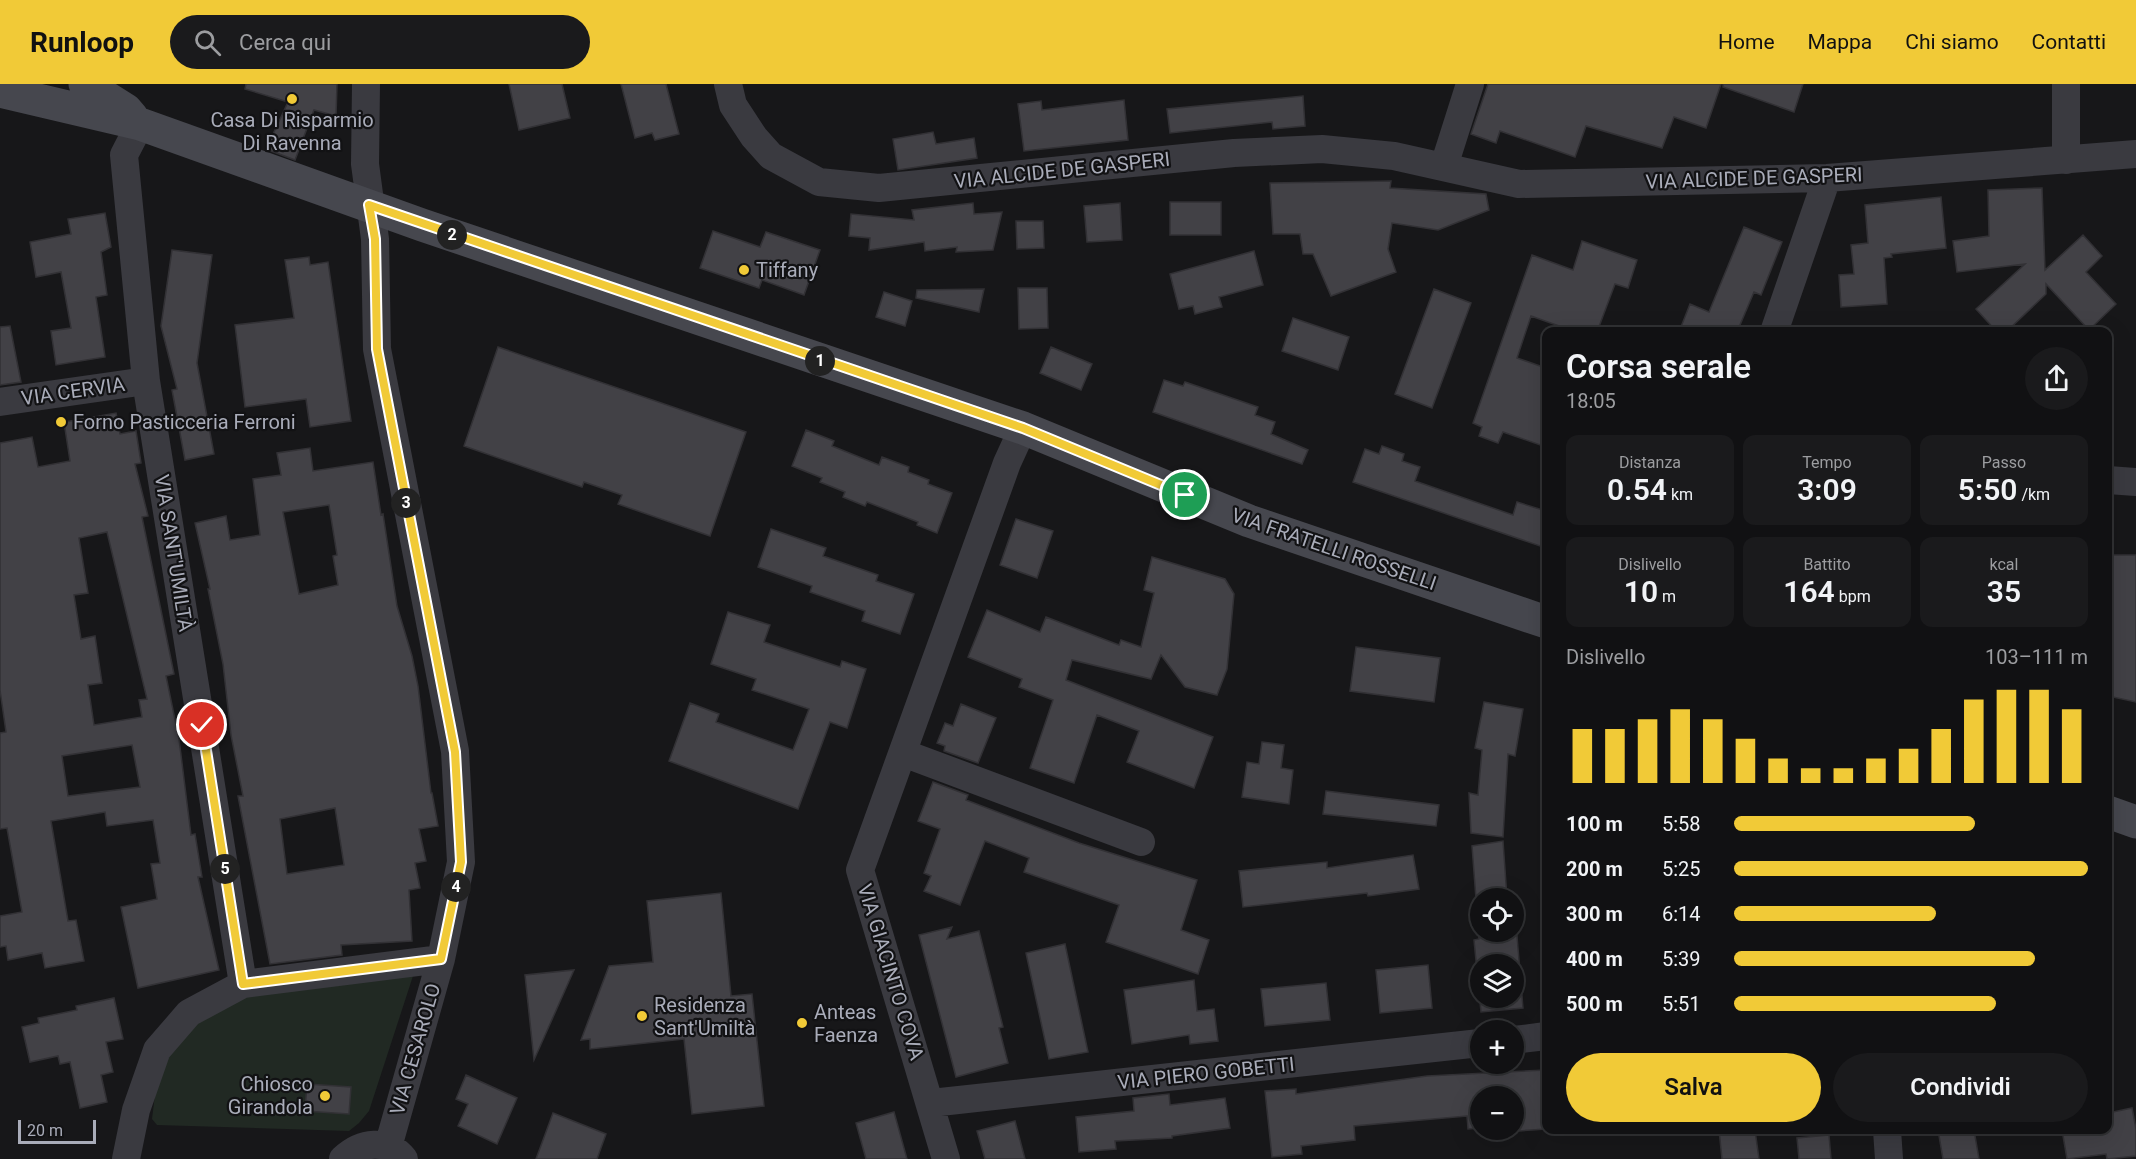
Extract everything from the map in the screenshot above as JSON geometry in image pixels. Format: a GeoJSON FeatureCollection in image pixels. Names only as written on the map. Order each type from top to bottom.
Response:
{"type":"FeatureCollection","features":[{"type":"Feature","properties":{"kind":"main road","name":"VIA FRATELLI ROSSELLI"},"geometry":{"type":"LineString","coordinates":[[93,87],[126,110],[140,124]]}},
{"type":"Feature","properties":{"kind":"main road","name":"VIA FRATELLI ROSSELLI"},"geometry":{"type":"LineString","coordinates":[[0,91],[140,124],[369,205],[1023,428],[1249,521],[1542,621]]}},
{"type":"Feature","properties":{"kind":"main road"},"geometry":{"type":"LineString","coordinates":[[2112,813],[2136,822]]}},
{"type":"Feature","properties":{"kind":"street","name":"VIA CESAROLO"},"geometry":{"type":"LineString","coordinates":[[366,84],[365,164],[375,239],[377,349],[455,752],[461,862],[396,1153]]}},
{"type":"Feature","properties":{"kind":"street","name":"VIA ALCIDE DE GASPERI"},"geometry":{"type":"LineString","coordinates":[[728,84],[733,105],[754,137],[771,156],[798,173],[819,182],[879,188],[1234,153],[1322,149],[1394,156],[1519,184],[1827,177],[2136,154]]}},
{"type":"Feature","properties":{"kind":"street"},"geometry":{"type":"LineString","coordinates":[[1444,166],[1470,84]]}},
{"type":"Feature","properties":{"kind":"street"},"geometry":{"type":"LineString","coordinates":[[2066,84],[2066,160]]}},
{"type":"Feature","properties":{"kind":"street","name":"VIA SANT'UMILTÀ"},"geometry":{"type":"LineString","coordinates":[[140,124],[124,155],[146,381],[243,984]]}},
{"type":"Feature","properties":{"kind":"street"},"geometry":{"type":"LineString","coordinates":[[1776,327],[1827,177]]}},
{"type":"Feature","properties":{"kind":"street","name":"VIA CERVIA"},"geometry":{"type":"LineString","coordinates":[[0,402],[146,381]]}},
{"type":"Feature","properties":{"kind":"street","name":"VIA GIACINTO COVA"},"geometry":{"type":"LineString","coordinates":[[946,1159],[860,870],[1008,463],[1023,428]]}},
{"type":"Feature","properties":{"kind":"street"},"geometry":{"type":"LineString","coordinates":[[2112,480],[2136,482]]}},
{"type":"Feature","properties":{"kind":"street"},"geometry":{"type":"LineString","coordinates":[[903,753],[1141,842]]}},
{"type":"Feature","properties":{"kind":"street"},"geometry":{"type":"LineString","coordinates":[[126,1159],[136,1110],[157,1050],[189,1014],[243,984],[441,959]]}},
{"type":"Feature","properties":{"kind":"street"},"geometry":{"type":"LineString","coordinates":[[1524,1039],[1542,1036]]}},
{"type":"Feature","properties":{"kind":"street","name":"VIA PIERO GOBETTI"},"geometry":{"type":"LineString","coordinates":[[931,1103],[1470,1044]]}},
{"type":"Feature","properties":{"kind":"street"},"geometry":{"type":"LineString","coordinates":[[1887,1134],[1889,1159]]}},
{"type":"Feature","properties":{"kind":"street"},"geometry":{"type":"LineString","coordinates":[[343,1159],[352,1150],[363,1145],[376,1144],[396,1153]]}},
{"type":"Feature","properties":{"kind":"shaded area"},"geometry":{"type":"Polygon","coordinates":[[[413,976],[369,1111],[349,1131],[157,1125],[152,1119],[160,1055],[191,1022],[244,995],[413,976]]]}},
{"type":"Feature","properties":{"kind":"building"},"geometry":{"type":"Polygon","coordinates":[[[246,84],[337,84],[336,116],[314,110],[295,160],[266,149],[288,102],[245,89],[246,84]]]}},
{"type":"Feature","properties":{"kind":"building"},"geometry":{"type":"Polygon","coordinates":[[[509,84],[562,84],[570,118],[519,130],[509,84]]]}},
{"type":"Feature","properties":{"kind":"building"},"geometry":{"type":"Polygon","coordinates":[[[621,84],[666,84],[679,134],[655,140],[652,133],[635,138],[621,84]]]}},
{"type":"Feature","properties":{"kind":"building"},"geometry":{"type":"Polygon","coordinates":[[[1488,84],[1721,84],[1706,128],[1674,117],[1662,148],[1586,126],[1575,157],[1500,131],[1496,143],[1471,134],[1488,84]]]}},
{"type":"Feature","properties":{"kind":"building"},"geometry":{"type":"Polygon","coordinates":[[[1723,84],[1803,84],[1794,112],[1723,87],[1723,84]]]}},
{"type":"Feature","properties":{"kind":"building"},"geometry":{"type":"Polygon","coordinates":[[[1303,96],[1305,126],[1273,129],[1272,122],[1170,133],[1167,109],[1303,96]]]}},
{"type":"Feature","properties":{"kind":"building"},"geometry":{"type":"Polygon","coordinates":[[[1124,100],[1128,140],[1024,151],[1018,104],[1041,101],[1042,110],[1124,100]]]}},
{"type":"Feature","properties":{"kind":"building"},"geometry":{"type":"Polygon","coordinates":[[[933,132],[936,144],[974,138],[977,158],[898,170],[893,139],[933,132]]]}},
{"type":"Feature","properties":{"kind":"building"},"geometry":{"type":"Polygon","coordinates":[[[1391,181],[1390,188],[1486,194],[1489,210],[1438,230],[1392,223],[1388,249],[1396,272],[1331,296],[1313,254],[1303,254],[1300,234],[1273,234],[1270,183],[1391,181]]]}},
{"type":"Feature","properties":{"kind":"building"},"geometry":{"type":"Polygon","coordinates":[[[2042,188],[2045,270],[2083,235],[2102,256],[2086,272],[2116,304],[2092,327],[2086,327],[2046,284],[2046,294],[2011,327],[1992,327],[1976,309],[2025,264],[1957,272],[1953,241],[1989,236],[1988,190],[2042,188]]]}},
{"type":"Feature","properties":{"kind":"building"},"geometry":{"type":"Polygon","coordinates":[[[1941,197],[1946,248],[1891,254],[1892,257],[1884,258],[1887,304],[1841,307],[1839,275],[1854,274],[1851,245],[1868,243],[1865,205],[1941,197]]]}},
{"type":"Feature","properties":{"kind":"building"},"geometry":{"type":"Polygon","coordinates":[[[1170,202],[1221,202],[1221,235],[1170,235],[1170,202]]]}},
{"type":"Feature","properties":{"kind":"building"},"geometry":{"type":"Polygon","coordinates":[[[973,203],[974,214],[1002,212],[993,250],[956,252],[957,247],[925,251],[924,242],[869,250],[870,238],[849,236],[851,214],[914,220],[912,210],[973,203]]]}},
{"type":"Feature","properties":{"kind":"building"},"geometry":{"type":"Polygon","coordinates":[[[1120,203],[1122,240],[1087,242],[1084,206],[1120,203]]]}},
{"type":"Feature","properties":{"kind":"building"},"geometry":{"type":"Polygon","coordinates":[[[105,213],[111,247],[101,252],[107,295],[96,297],[105,357],[56,365],[51,331],[71,328],[61,272],[36,277],[30,242],[71,234],[68,219],[105,213]]]}},
{"type":"Feature","properties":{"kind":"building"},"geometry":{"type":"Polygon","coordinates":[[[1016,221],[1043,221],[1044,248],[1017,249],[1016,221]]]}},
{"type":"Feature","properties":{"kind":"building"},"geometry":{"type":"Polygon","coordinates":[[[1744,227],[1782,242],[1761,295],[1754,292],[1740,325],[1744,327],[1681,327],[1690,304],[1709,312],[1744,227]]]}},
{"type":"Feature","properties":{"kind":"building"},"geometry":{"type":"Polygon","coordinates":[[[713,231],[760,247],[766,232],[820,250],[804,295],[762,280],[759,288],[700,268],[713,231]]]}},
{"type":"Feature","properties":{"kind":"building"},"geometry":{"type":"Polygon","coordinates":[[[1582,241],[1637,260],[1628,288],[1615,284],[1599,327],[1562,327],[1531,316],[1517,358],[1542,367],[1542,446],[1503,432],[1498,443],[1479,436],[1482,427],[1473,423],[1532,255],[1573,270],[1582,241]]]}},
{"type":"Feature","properties":{"kind":"building"},"geometry":{"type":"Polygon","coordinates":[[[172,250],[212,255],[197,363],[214,454],[185,460],[172,390],[177,389],[161,326],[172,250]]]}},
{"type":"Feature","properties":{"kind":"building"},"geometry":{"type":"Polygon","coordinates":[[[1254,251],[1263,285],[1219,297],[1222,307],[1195,314],[1193,306],[1179,309],[1170,274],[1254,251]]]}},
{"type":"Feature","properties":{"kind":"building"},"geometry":{"type":"Polygon","coordinates":[[[309,257],[310,265],[328,262],[351,421],[310,427],[306,399],[245,407],[235,325],[294,318],[285,260],[309,257]]]}},
{"type":"Feature","properties":{"kind":"building"},"geometry":{"type":"Polygon","coordinates":[[[1018,288],[1047,288],[1048,328],[1019,329],[1018,288]]]}},
{"type":"Feature","properties":{"kind":"building"},"geometry":{"type":"Polygon","coordinates":[[[984,289],[979,312],[916,298],[917,290],[984,289]]]}},
{"type":"Feature","properties":{"kind":"building"},"geometry":{"type":"Polygon","coordinates":[[[1434,289],[1471,303],[1432,408],[1395,394],[1434,289]]]}},
{"type":"Feature","properties":{"kind":"building"},"geometry":{"type":"Polygon","coordinates":[[[884,292],[912,301],[905,326],[876,317],[884,292]]]}},
{"type":"Feature","properties":{"kind":"building"},"geometry":{"type":"Polygon","coordinates":[[[1293,318],[1349,337],[1338,370],[1282,351],[1293,318]]]}},
{"type":"Feature","properties":{"kind":"building"},"geometry":{"type":"Polygon","coordinates":[[[10,326],[21,382],[0,385],[0,327],[10,326]]]}},
{"type":"Feature","properties":{"kind":"building"},"geometry":{"type":"Polygon","coordinates":[[[498,347],[746,432],[710,536],[618,504],[622,495],[584,482],[582,487],[464,446],[498,347]]]}},
{"type":"Feature","properties":{"kind":"building"},"geometry":{"type":"Polygon","coordinates":[[[1051,347],[1092,364],[1081,390],[1040,373],[1051,347]]]}},
{"type":"Feature","properties":{"kind":"building"},"geometry":{"type":"Polygon","coordinates":[[[1164,380],[1183,386],[1185,382],[1258,407],[1255,415],[1275,422],[1271,434],[1308,450],[1302,464],[1153,412],[1164,380]]]}},
{"type":"Feature","properties":{"kind":"building"},"geometry":{"type":"Polygon","coordinates":[[[116,413],[120,434],[136,431],[141,463],[135,464],[148,516],[142,517],[174,674],[166,676],[179,739],[191,835],[195,834],[202,877],[198,877],[219,970],[138,988],[121,907],[157,899],[151,864],[160,863],[153,820],[107,826],[105,812],[51,821],[68,921],[76,920],[84,961],[45,968],[42,953],[8,960],[6,946],[0,947],[0,916],[22,912],[7,828],[0,829],[0,733],[6,732],[0,690],[0,443],[32,437],[38,467],[70,461],[64,422],[116,413]],[[107,532],[79,538],[88,593],[74,595],[81,639],[95,636],[102,683],[88,685],[94,725],[142,717],[139,700],[147,699],[107,532]],[[132,745],[62,756],[68,796],[140,787],[132,745]]]}},
{"type":"Feature","properties":{"kind":"building"},"geometry":{"type":"Polygon","coordinates":[[[806,430],[834,441],[832,446],[879,465],[882,457],[909,467],[908,472],[929,480],[928,484],[952,493],[937,533],[917,525],[918,522],[867,502],[865,506],[843,497],[845,492],[820,482],[822,478],[792,466],[806,430]]]}},
{"type":"Feature","properties":{"kind":"building"},"geometry":{"type":"Polygon","coordinates":[[[1382,446],[1404,454],[1402,461],[1420,467],[1415,481],[1513,515],[1517,502],[1542,510],[1542,547],[1353,482],[1365,449],[1379,454],[1382,446]]]}},
{"type":"Feature","properties":{"kind":"building"},"geometry":{"type":"Polygon","coordinates":[[[310,448],[313,471],[373,462],[397,606],[412,656],[418,686],[431,793],[438,826],[419,829],[426,861],[415,863],[420,888],[409,890],[412,941],[341,945],[342,955],[270,964],[238,796],[243,796],[231,735],[223,664],[208,589],[210,589],[195,523],[226,516],[230,540],[260,535],[253,479],[281,475],[277,453],[310,448]],[[329,505],[283,512],[299,594],[338,585],[333,556],[337,555],[329,505]],[[335,808],[280,819],[287,874],[344,865],[335,808]]]}},
{"type":"Feature","properties":{"kind":"building"},"geometry":{"type":"Polygon","coordinates":[[[1016,519],[1053,531],[1037,578],[1000,565],[1016,519]]]}},
{"type":"Feature","properties":{"kind":"building"},"geometry":{"type":"Polygon","coordinates":[[[771,529],[826,548],[823,556],[878,575],[876,581],[914,594],[900,634],[862,621],[865,611],[810,592],[812,586],[758,567],[771,529]]]}},
{"type":"Feature","properties":{"kind":"building"},"geometry":{"type":"Polygon","coordinates":[[[2112,555],[2136,555],[2136,702],[2112,697],[2112,555]]]}},
{"type":"Feature","properties":{"kind":"building"},"geometry":{"type":"Polygon","coordinates":[[[1152,557],[1225,579],[1234,594],[1227,669],[1217,695],[1185,687],[1161,655],[1151,679],[1072,660],[1066,680],[1213,737],[1194,788],[1127,762],[1139,731],[1097,715],[1074,783],[1030,768],[1053,700],[1019,687],[1022,679],[968,657],[987,610],[1040,632],[1046,617],[1119,645],[1121,640],[1141,647],[1154,593],[1144,590],[1152,557]]]}},
{"type":"Feature","properties":{"kind":"building"},"geometry":{"type":"Polygon","coordinates":[[[728,612],[770,625],[764,642],[840,667],[842,661],[866,669],[847,728],[830,722],[798,809],[669,761],[690,703],[719,714],[716,722],[793,750],[809,709],[752,690],[756,679],[711,664],[728,612]]]}},
{"type":"Feature","properties":{"kind":"building"},"geometry":{"type":"Polygon","coordinates":[[[1356,647],[1440,658],[1434,702],[1350,691],[1356,647]]]}},
{"type":"Feature","properties":{"kind":"building"},"geometry":{"type":"Polygon","coordinates":[[[1484,702],[1523,709],[1515,756],[1508,754],[1503,837],[1471,833],[1469,793],[1478,795],[1482,750],[1475,748],[1484,702]]]}},
{"type":"Feature","properties":{"kind":"building"},"geometry":{"type":"Polygon","coordinates":[[[961,704],[996,718],[978,763],[944,751],[945,746],[937,743],[945,723],[953,726],[961,704]]]}},
{"type":"Feature","properties":{"kind":"building"},"geometry":{"type":"Polygon","coordinates":[[[1262,742],[1284,745],[1281,768],[1293,770],[1289,804],[1242,797],[1247,762],[1259,764],[1262,742]]]}},
{"type":"Feature","properties":{"kind":"building"},"geometry":{"type":"Polygon","coordinates":[[[933,782],[968,795],[966,800],[1079,843],[1197,880],[1181,930],[1209,940],[1198,974],[1106,942],[1119,905],[1024,872],[1029,858],[985,841],[960,905],[924,891],[931,876],[924,873],[940,829],[918,821],[933,782]]]}},
{"type":"Feature","properties":{"kind":"building"},"geometry":{"type":"Polygon","coordinates":[[[1326,791],[1439,805],[1436,826],[1323,814],[1326,791]]]}},
{"type":"Feature","properties":{"kind":"building"},"geometry":{"type":"Polygon","coordinates":[[[1503,841],[1506,888],[1475,888],[1472,846],[1503,841]]]}},
{"type":"Feature","properties":{"kind":"building"},"geometry":{"type":"Polygon","coordinates":[[[1413,855],[1419,889],[1243,907],[1239,871],[1327,862],[1327,868],[1413,855]]]}},
{"type":"Feature","properties":{"kind":"building","name":"Residenza Sant'Umiltà"},"geometry":{"type":"Polygon","coordinates":[[[721,893],[731,996],[752,994],[764,1106],[692,1114],[684,1039],[590,1049],[590,1039],[581,1040],[609,966],[653,962],[647,901],[721,893]]]}},
{"type":"Feature","properties":{"kind":"building"},"geometry":{"type":"Polygon","coordinates":[[[952,927],[947,939],[979,931],[1003,1027],[999,1028],[1008,1063],[956,1077],[919,935],[952,927]]]}},
{"type":"Feature","properties":{"kind":"building"},"geometry":{"type":"Polygon","coordinates":[[[1474,942],[1518,942],[1518,954],[1475,954],[1474,942]]]}},
{"type":"Feature","properties":{"kind":"building"},"geometry":{"type":"Polygon","coordinates":[[[1065,944],[1088,1052],[1049,1059],[1026,953],[1065,944]]]}},
{"type":"Feature","properties":{"kind":"building"},"geometry":{"type":"Polygon","coordinates":[[[1428,965],[1432,1008],[1380,1013],[1376,970],[1428,965]]]}},
{"type":"Feature","properties":{"kind":"building"},"geometry":{"type":"Polygon","coordinates":[[[574,970],[534,1060],[525,975],[574,970]]]}},
{"type":"Feature","properties":{"kind":"building"},"geometry":{"type":"Polygon","coordinates":[[[1194,980],[1197,1011],[1214,1009],[1218,1041],[1190,1044],[1189,1035],[1132,1044],[1124,990],[1194,980]]]}},
{"type":"Feature","properties":{"kind":"building"},"geometry":{"type":"Polygon","coordinates":[[[1326,983],[1330,1020],[1265,1026],[1261,989],[1326,983]]]}},
{"type":"Feature","properties":{"kind":"building"},"geometry":{"type":"Polygon","coordinates":[[[114,998],[123,1039],[106,1042],[113,1072],[101,1075],[107,1102],[80,1108],[70,1062],[60,1064],[58,1056],[30,1062],[22,1027],[39,1023],[38,1018],[77,1010],[76,1006],[114,998]]]}},
{"type":"Feature","properties":{"kind":"building"},"geometry":{"type":"Polygon","coordinates":[[[1481,1008],[1523,1008],[1481,1012],[1481,1008]]]}},
{"type":"Feature","properties":{"kind":"building"},"geometry":{"type":"Polygon","coordinates":[[[1542,1070],[1542,1129],[1524,1131],[1524,1086],[1470,1086],[1470,1129],[1468,1129],[1467,1116],[1354,1126],[1355,1140],[1301,1146],[1302,1154],[1272,1157],[1265,1091],[1296,1089],[1296,1094],[1427,1076],[1524,1074],[1524,1071],[1542,1070]]]}},
{"type":"Feature","properties":{"kind":"building"},"geometry":{"type":"Polygon","coordinates":[[[466,1075],[517,1098],[497,1144],[458,1126],[468,1104],[456,1099],[466,1075]]]}},
{"type":"Feature","properties":{"kind":"building"},"geometry":{"type":"Polygon","coordinates":[[[307,1084],[351,1087],[349,1114],[305,1111],[307,1084]]]}},
{"type":"Feature","properties":{"kind":"building"},"geometry":{"type":"Polygon","coordinates":[[[1169,1094],[1170,1105],[1225,1098],[1230,1128],[1172,1136],[1172,1138],[1115,1141],[1116,1149],[1079,1152],[1076,1117],[1134,1111],[1133,1098],[1169,1094]]]}},
{"type":"Feature","properties":{"kind":"building"},"geometry":{"type":"Polygon","coordinates":[[[2132,1108],[2136,1129],[2136,1156],[2107,1159],[2106,1154],[2067,1159],[2063,1134],[2112,1134],[2112,1112],[2132,1108]]]}},
{"type":"Feature","properties":{"kind":"building"},"geometry":{"type":"Polygon","coordinates":[[[894,1112],[907,1159],[866,1159],[856,1123],[894,1112]]]}},
{"type":"Feature","properties":{"kind":"building"},"geometry":{"type":"Polygon","coordinates":[[[553,1113],[606,1134],[597,1159],[536,1159],[553,1113]]]}},
{"type":"Feature","properties":{"kind":"building"},"geometry":{"type":"Polygon","coordinates":[[[1015,1121],[1025,1159],[985,1159],[977,1131],[1015,1121]]]}},
{"type":"Feature","properties":{"kind":"building"},"geometry":{"type":"Polygon","coordinates":[[[1719,1134],[1756,1134],[1759,1159],[1722,1159],[1719,1134]]]}},
{"type":"Feature","properties":{"kind":"building"},"geometry":{"type":"Polygon","coordinates":[[[1939,1134],[1975,1134],[1979,1159],[1943,1159],[1939,1134]]]}},
{"type":"Feature","properties":{"kind":"building"},"geometry":{"type":"Polygon","coordinates":[[[1829,1135],[1831,1159],[1799,1159],[1797,1138],[1829,1135]]]}},
{"type":"Feature","properties":{"kind":"place","name":"Casa Di Risparmio Di Ravenna"},"geometry":{"type":"Point","coordinates":[292,99]}},
{"type":"Feature","properties":{"kind":"place","name":"Tiffany"},"geometry":{"type":"Point","coordinates":[744,270]}},
{"type":"Feature","properties":{"kind":"place","name":"Forno Pasticceria Ferroni"},"geometry":{"type":"Point","coordinates":[61,422]}},
{"type":"Feature","properties":{"kind":"place","name":"Residenza Sant'Umiltà"},"geometry":{"type":"Point","coordinates":[642,1016]}},
{"type":"Feature","properties":{"kind":"place","name":"Anteas Faenza"},"geometry":{"type":"Point","coordinates":[802,1023]}},
{"type":"Feature","properties":{"kind":"place","name":"Chiosco Girandola"},"geometry":{"type":"Point","coordinates":[325,1096]}},
{"type":"Feature","properties":{"kind":"route"},"geometry":{"type":"LineString","coordinates":[[202,725],[243,984],[441,959],[461,862],[455,752],[377,349],[375,239],[369,205],[422,225],[1023,428],[1185,495]]}}]}
